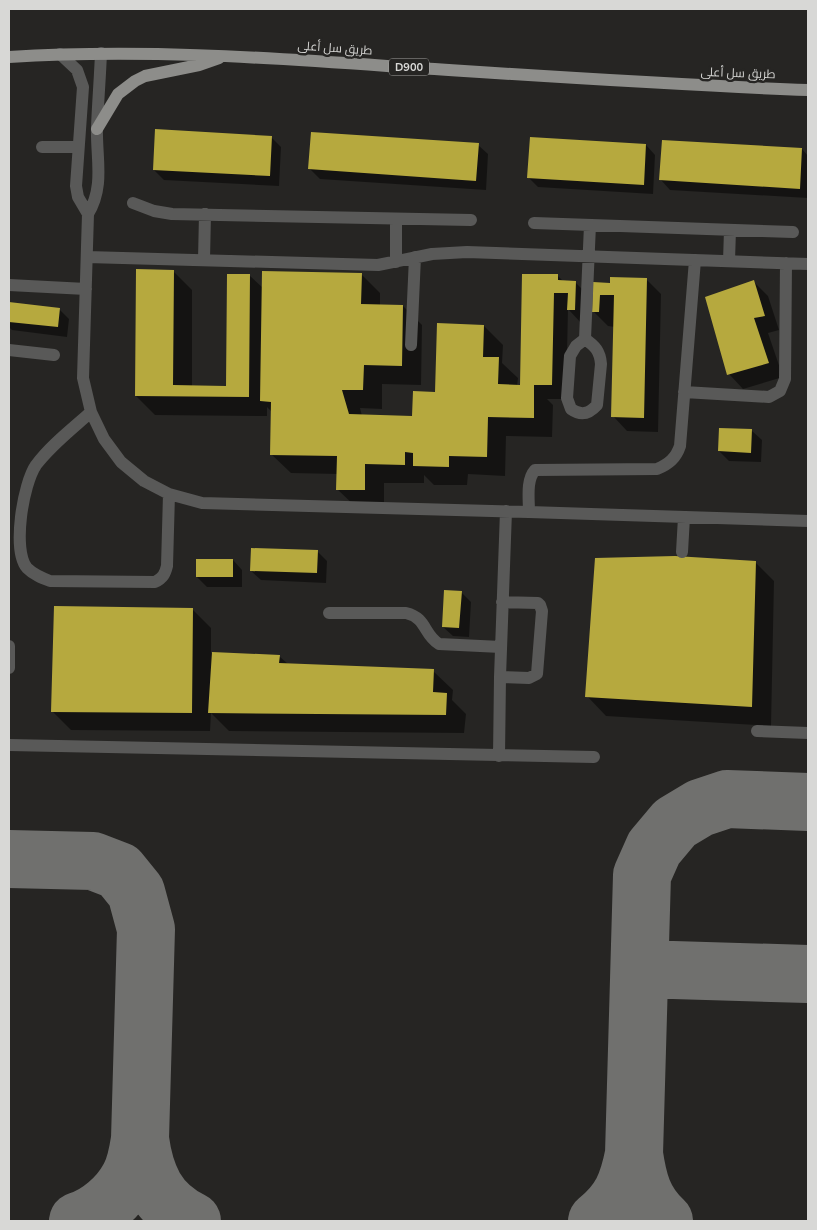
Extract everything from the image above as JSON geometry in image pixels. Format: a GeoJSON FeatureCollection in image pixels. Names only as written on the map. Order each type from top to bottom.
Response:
{"type":"FeatureCollection","features":[{"type":"Feature","properties":{"kind":"main road","name":"طريق سل أعلى"},"geometry":{"type":"LineString","coordinates":[[9,57],[101,53],[227,55],[703,86],[808,90]]}},
{"type":"Feature","properties":{"kind":"main road"},"geometry":{"type":"LineString","coordinates":[[97,129],[118,94],[135,81],[145,76],[199,66],[227,55]]}},
{"type":"Feature","properties":{"kind":"lane"},"geometry":{"type":"LineString","coordinates":[[101,53],[97,129],[99,185],[97,196],[88,214],[83,378],[91,412],[104,439],[121,462],[144,481],[169,494],[202,503],[808,521]]}},
{"type":"Feature","properties":{"kind":"lane"},"geometry":{"type":"LineString","coordinates":[[60,54],[77,70],[83,87],[76,186],[78,197],[88,214]]}},
{"type":"Feature","properties":{"kind":"lane"},"geometry":{"type":"LineString","coordinates":[[42,147],[78,147]]}},
{"type":"Feature","properties":{"kind":"lane"},"geometry":{"type":"LineString","coordinates":[[133,202],[163,213],[396,220],[471,220]]}},
{"type":"Feature","properties":{"kind":"lane"},"geometry":{"type":"LineString","coordinates":[[204,260],[205,214]]}},
{"type":"Feature","properties":{"kind":"lane"},"geometry":{"type":"LineString","coordinates":[[396,220],[396,262]]}},
{"type":"Feature","properties":{"kind":"lane"},"geometry":{"type":"LineString","coordinates":[[534,223],[793,232]]}},
{"type":"Feature","properties":{"kind":"lane"},"geometry":{"type":"LineString","coordinates":[[585,338],[596,346],[600,364],[596,405],[588,413],[582,414],[571,409],[566,398],[570,356],[576,346],[585,338],[590,225]]}},
{"type":"Feature","properties":{"kind":"lane"},"geometry":{"type":"LineString","coordinates":[[729,261],[730,230]]}},
{"type":"Feature","properties":{"kind":"lane"},"geometry":{"type":"LineString","coordinates":[[87,257],[358,265],[396,262],[432,254],[467,252],[808,264]]}},
{"type":"Feature","properties":{"kind":"lane"},"geometry":{"type":"LineString","coordinates":[[411,345],[415,257]]}},
{"type":"Feature","properties":{"kind":"lane"},"geometry":{"type":"LineString","coordinates":[[528,512],[531,474],[535,470],[649,470],[665,466],[677,454],[680,446],[695,260]]}},
{"type":"Feature","properties":{"kind":"lane"},"geometry":{"type":"LineString","coordinates":[[684,392],[763,398],[775,395],[780,391],[785,379],[786,263]]}},
{"type":"Feature","properties":{"kind":"lane"},"geometry":{"type":"LineString","coordinates":[[9,285],[86,290]]}},
{"type":"Feature","properties":{"kind":"lane"},"geometry":{"type":"LineString","coordinates":[[9,350],[54,355]]}},
{"type":"Feature","properties":{"kind":"lane"},"geometry":{"type":"LineString","coordinates":[[91,412],[48,450],[35,467],[26,487],[20,541],[21,554],[26,567],[37,576],[50,581],[155,582],[166,573],[169,494]]}},
{"type":"Feature","properties":{"kind":"lane"},"geometry":{"type":"LineString","coordinates":[[499,756],[506,511]]}},
{"type":"Feature","properties":{"kind":"lane"},"geometry":{"type":"LineString","coordinates":[[682,552],[684,517]]}},
{"type":"Feature","properties":{"kind":"lane"},"geometry":{"type":"LineString","coordinates":[[500,677],[529,678],[537,674],[542,611],[538,603],[502,602]]}},
{"type":"Feature","properties":{"kind":"lane"},"geometry":{"type":"LineString","coordinates":[[329,613],[406,613],[414,615],[420,620],[432,640],[439,644],[501,647]]}},
{"type":"Feature","properties":{"kind":"lane"},"geometry":{"type":"LineString","coordinates":[[9,646],[9,668]]}},
{"type":"Feature","properties":{"kind":"lane"},"geometry":{"type":"LineString","coordinates":[[757,731],[808,733]]}},
{"type":"Feature","properties":{"kind":"lane"},"geometry":{"type":"LineString","coordinates":[[9,745],[594,757]]}},
{"type":"Feature","properties":{"kind":"building"},"geometry":{"type":"Polygon","coordinates":[[[155,129],[272,136],[270,176],[153,170],[155,129]]]}},
{"type":"Feature","properties":{"kind":"building"},"geometry":{"type":"Polygon","coordinates":[[[311,132],[479,143],[476,181],[308,169],[311,132]]]}},
{"type":"Feature","properties":{"kind":"building"},"geometry":{"type":"Polygon","coordinates":[[[530,137],[646,144],[644,185],[527,178],[530,137]]]}},
{"type":"Feature","properties":{"kind":"building"},"geometry":{"type":"Polygon","coordinates":[[[662,140],[802,148],[800,189],[659,180],[662,140]]]}},
{"type":"Feature","properties":{"kind":"building"},"geometry":{"type":"Polygon","coordinates":[[[136,269],[174,270],[173,385],[226,386],[227,274],[250,274],[249,397],[135,396],[136,269]]]}},
{"type":"Feature","properties":{"kind":"building"},"geometry":{"type":"Polygon","coordinates":[[[262,271],[362,273],[361,304],[403,305],[402,366],[364,365],[363,390],[342,390],[349,414],[412,416],[413,391],[435,392],[437,323],[484,325],[483,357],[499,357],[498,384],[520,385],[522,274],[558,274],[558,280],[576,281],[575,310],[567,310],[568,293],[554,293],[552,385],[534,385],[534,418],[488,417],[487,457],[449,456],[449,467],[413,466],[413,453],[405,452],[405,465],[365,464],[365,490],[336,490],[337,456],[270,455],[271,402],[260,401],[262,271]]]}},
{"type":"Feature","properties":{"kind":"building"},"geometry":{"type":"Polygon","coordinates":[[[610,277],[647,278],[644,418],[611,417],[614,295],[600,295],[599,312],[592,312],[593,282],[610,283],[610,277]]]}},
{"type":"Feature","properties":{"kind":"building"},"geometry":{"type":"Polygon","coordinates":[[[754,280],[765,316],[754,318],[769,363],[727,375],[705,297],[754,280]]]}},
{"type":"Feature","properties":{"kind":"building"},"geometry":{"type":"Polygon","coordinates":[[[9,302],[60,308],[58,327],[9,322],[9,302]]]}},
{"type":"Feature","properties":{"kind":"building"},"geometry":{"type":"Polygon","coordinates":[[[719,428],[752,429],[751,453],[718,451],[719,428]]]}},
{"type":"Feature","properties":{"kind":"building"},"geometry":{"type":"Polygon","coordinates":[[[251,548],[318,550],[317,573],[250,571],[251,548]]]}},
{"type":"Feature","properties":{"kind":"building"},"geometry":{"type":"Polygon","coordinates":[[[675,556],[756,561],[752,707],[585,697],[595,558],[675,556]]]}},
{"type":"Feature","properties":{"kind":"building"},"geometry":{"type":"Polygon","coordinates":[[[196,559],[233,559],[233,577],[196,577],[196,559]]]}},
{"type":"Feature","properties":{"kind":"building"},"geometry":{"type":"Polygon","coordinates":[[[444,590],[462,591],[459,628],[442,627],[444,590]]]}},
{"type":"Feature","properties":{"kind":"building"},"geometry":{"type":"Polygon","coordinates":[[[54,606],[193,608],[192,713],[51,712],[54,606]]]}},
{"type":"Feature","properties":{"kind":"building"},"geometry":{"type":"Polygon","coordinates":[[[212,652],[280,655],[279,663],[434,669],[433,692],[447,693],[446,715],[208,713],[212,652]]]}},
{"type":"Feature","properties":{"kind":"taxiway"},"geometry":{"type":"LineString","coordinates":[[664,1221],[646,1199],[637,1173],[634,1154],[642,875],[654,848],[675,823],[700,808],[727,799],[808,802]]}},
{"type":"Feature","properties":{"kind":"taxiway"},"geometry":{"type":"LineString","coordinates":[[9,859],[93,861],[119,871],[136,892],[146,929],[140,1139],[136,1159],[129,1178],[120,1192],[100,1210],[78,1221]]}},
{"type":"Feature","properties":{"kind":"taxiway"},"geometry":{"type":"LineString","coordinates":[[640,969],[808,974]]}},
{"type":"Feature","properties":{"kind":"taxiway"},"geometry":{"type":"LineString","coordinates":[[140,1139],[145,1165],[155,1188],[170,1206],[192,1221]]}},
{"type":"Feature","properties":{"kind":"taxiway"},"geometry":{"type":"LineString","coordinates":[[597,1221],[612,1207],[622,1192],[634,1154]]}}]}
